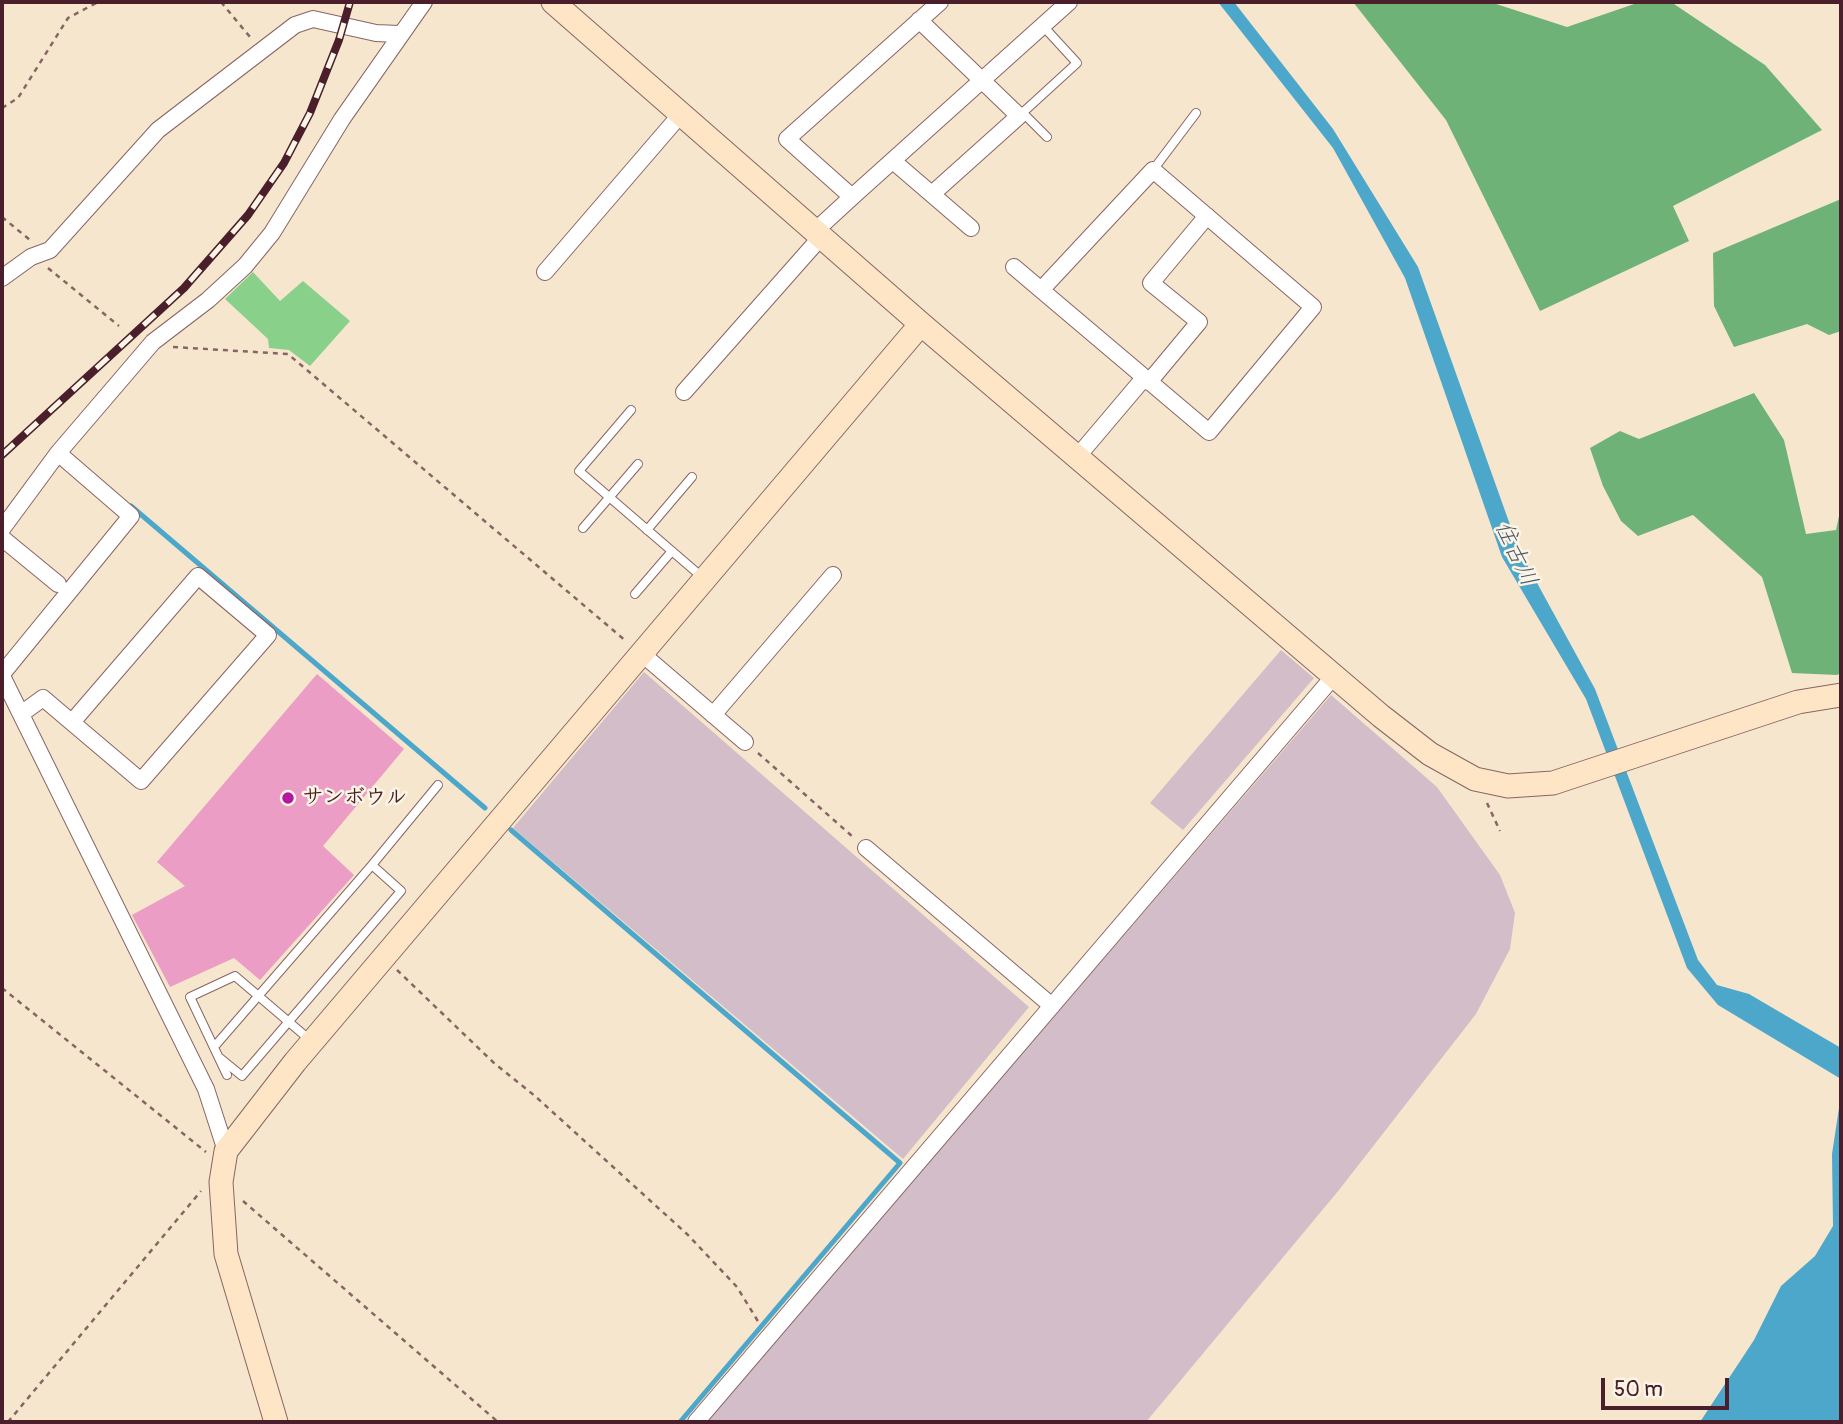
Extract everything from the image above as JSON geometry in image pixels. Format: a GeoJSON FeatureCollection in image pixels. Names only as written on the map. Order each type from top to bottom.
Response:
{"type":"FeatureCollection","features":[{"type":"Feature","properties":{"kind":"street"},"geometry":{"type":"LineString","coordinates":[[2,529],[58,453],[153,342],[217,292],[245,266],[272,233],[399,34],[424,2]]}},
{"type":"Feature","properties":{"kind":"street"},"geometry":{"type":"LineString","coordinates":[[554,2],[921,324],[1334,676],[1430,754],[1475,779],[1508,786],[1553,783],[1576,778],[1798,702],[1841,695]]}},
{"type":"Feature","properties":{"kind":"street"},"geometry":{"type":"LineString","coordinates":[[852,197],[787,139],[940,2]]}},
{"type":"Feature","properties":{"kind":"street"},"geometry":{"type":"LineString","coordinates":[[684,392],[852,197],[1069,2]]}},
{"type":"Feature","properties":{"kind":"street"},"geometry":{"type":"LineString","coordinates":[[2,278],[38,254],[50,250],[158,130],[295,25],[313,19],[376,33],[399,34]]}},
{"type":"Feature","properties":{"kind":"street"},"geometry":{"type":"LineString","coordinates":[[919,20],[1021,114],[932,194]]}},
{"type":"Feature","properties":{"kind":"street"},"geometry":{"type":"LineString","coordinates":[[545,272],[681,114]]}},
{"type":"Feature","properties":{"kind":"street"},"geometry":{"type":"LineString","coordinates":[[893,161],[971,228]]}},
{"type":"Feature","properties":{"kind":"street"},"geometry":{"type":"LineString","coordinates":[[1014,267],[1041,290],[1147,380],[1209,432],[1313,307],[1153,170],[1041,290]]}},
{"type":"Feature","properties":{"kind":"street"},"geometry":{"type":"LineString","coordinates":[[1078,456],[1199,322],[1151,283],[1207,216]]}},
{"type":"Feature","properties":{"kind":"street"},"geometry":{"type":"LineString","coordinates":[[226,1152],[312,1042],[921,324]]}},
{"type":"Feature","properties":{"kind":"street"},"geometry":{"type":"LineString","coordinates":[[58,453],[131,516],[2,675],[206,1089],[226,1152],[221,1182],[226,1254],[275,1422]]}},
{"type":"Feature","properties":{"kind":"street"},"geometry":{"type":"LineString","coordinates":[[2,538],[58,584]]}},
{"type":"Feature","properties":{"kind":"street"},"geometry":{"type":"LineString","coordinates":[[713,715],[833,575]]}},
{"type":"Feature","properties":{"kind":"street"},"geometry":{"type":"LineString","coordinates":[[21,714],[43,698],[141,780],[268,635],[198,576],[73,722]]}},
{"type":"Feature","properties":{"kind":"street"},"geometry":{"type":"LineString","coordinates":[[641,653],[745,742]]}},
{"type":"Feature","properties":{"kind":"street"},"geometry":{"type":"LineString","coordinates":[[696,1422],[1334,676]]}},
{"type":"Feature","properties":{"kind":"street"},"geometry":{"type":"LineString","coordinates":[[866,848],[1052,1006]]}},
{"type":"Feature","properties":{"kind":"lane"},"geometry":{"type":"LineString","coordinates":[[1043,26],[1077,63],[1021,114],[1047,137]]}},
{"type":"Feature","properties":{"kind":"lane"},"geometry":{"type":"LineString","coordinates":[[1153,170],[1196,113]]}},
{"type":"Feature","properties":{"kind":"lane"},"geometry":{"type":"LineString","coordinates":[[631,410],[579,471],[704,579]]}},
{"type":"Feature","properties":{"kind":"lane"},"geometry":{"type":"LineString","coordinates":[[583,528],[638,464]]}},
{"type":"Feature","properties":{"kind":"lane"},"geometry":{"type":"LineString","coordinates":[[647,530],[692,477]]}},
{"type":"Feature","properties":{"kind":"lane"},"geometry":{"type":"LineString","coordinates":[[635,594],[672,551]]}},
{"type":"Feature","properties":{"kind":"lane"},"geometry":{"type":"LineString","coordinates":[[214,1047],[438,785]]}},
{"type":"Feature","properties":{"kind":"lane"},"geometry":{"type":"LineString","coordinates":[[220,1058],[242,1076],[401,891],[372,865]]}},
{"type":"Feature","properties":{"kind":"lane"},"geometry":{"type":"LineString","coordinates":[[227,1074],[190,997],[235,976],[312,1042]]}},
{"type":"Feature","properties":{"kind":"path"},"geometry":{"type":"LineString","coordinates":[[2,108],[18,98],[68,18],[98,2]]}},
{"type":"Feature","properties":{"kind":"path"},"geometry":{"type":"LineString","coordinates":[[221,2],[262,52]]}},
{"type":"Feature","properties":{"kind":"path"},"geometry":{"type":"LineString","coordinates":[[2,217],[34,244],[50,271],[119,326]]}},
{"type":"Feature","properties":{"kind":"path"},"geometry":{"type":"LineString","coordinates":[[153,342],[166,347],[288,354],[641,653]]}},
{"type":"Feature","properties":{"kind":"path"},"geometry":{"type":"LineString","coordinates":[[745,742],[866,848]]}},
{"type":"Feature","properties":{"kind":"path"},"geometry":{"type":"LineString","coordinates":[[1475,779],[1500,831]]}},
{"type":"Feature","properties":{"kind":"path"},"geometry":{"type":"LineString","coordinates":[[383,958],[494,1063],[688,1235],[737,1287],[760,1325]]}},
{"type":"Feature","properties":{"kind":"path"},"geometry":{"type":"LineString","coordinates":[[2,988],[204,1152],[226,1152]]}},
{"type":"Feature","properties":{"kind":"path"},"geometry":{"type":"LineString","coordinates":[[8,1422],[204,1187],[221,1182],[498,1422]]}},
{"type":"Feature","properties":{"kind":"shaded area"},"geometry":{"type":"Polygon","coordinates":[[[1281,650],[1314,678],[1183,830],[1150,803],[1281,650]]]}},
{"type":"Feature","properties":{"kind":"shaded area"},"geometry":{"type":"Polygon","coordinates":[[[644,672],[1029,1007],[903,1159],[513,828],[644,672]]]}},
{"type":"Feature","properties":{"kind":"shaded area"},"geometry":{"type":"Polygon","coordinates":[[[1331,695],[1437,787],[1500,875],[1515,913],[1510,949],[1476,1014],[1339,1190],[1146,1422],[705,1422],[1331,695]]]}},
{"type":"Feature","properties":{"kind":"green space"},"geometry":{"type":"Polygon","coordinates":[[[1353,2],[1490,2],[1567,27],[1640,2],[1671,2],[1765,65],[1822,130],[1673,206],[1689,241],[1540,311],[1446,120],[1353,2]]]}},
{"type":"Feature","properties":{"kind":"green space"},"geometry":{"type":"Polygon","coordinates":[[[1841,199],[1841,331],[1829,335],[1807,324],[1734,347],[1714,306],[1713,253],[1841,199]]]}},
{"type":"Feature","properties":{"kind":"green space"},"geometry":{"type":"Polygon","coordinates":[[[253,272],[280,301],[303,281],[350,321],[310,366],[289,350],[269,348],[268,339],[225,299],[253,272]]]}},
{"type":"Feature","properties":{"kind":"green space"},"geometry":{"type":"Polygon","coordinates":[[[1754,393],[1784,440],[1806,534],[1836,530],[1841,507],[1841,673],[1837,675],[1792,673],[1762,577],[1693,515],[1638,536],[1621,521],[1603,486],[1590,448],[1620,431],[1639,439],[1754,393]]]}},
{"type":"Feature","properties":{"kind":"water","name":"住古川"},"geometry":{"type":"Polygon","coordinates":[[[1218,2],[1234,2],[1333,129],[1418,267],[1519,550],[1595,689],[1698,960],[1717,985],[1749,994],[1841,1048],[1841,1079],[1718,1005],[1687,968],[1586,699],[1502,557],[1405,278],[1333,148],[1218,2]]]}},
{"type":"Feature","properties":{"kind":"water"},"geometry":{"type":"Polygon","coordinates":[[[1841,1095],[1841,1422],[1700,1422],[1754,1340],[1781,1286],[1815,1256],[1833,1226],[1832,1154],[1841,1095]]]}},
{"type":"Feature","properties":{"kind":"building","name":"サンボウル"},"geometry":{"type":"Polygon","coordinates":[[[317,674],[404,749],[323,846],[354,875],[260,980],[234,958],[170,987],[132,915],[185,886],[157,862],[317,674]]]}},
{"type":"Feature","properties":{"kind":"waterway"},"geometry":{"type":"LineString","coordinates":[[131,506],[485,808]]}},
{"type":"Feature","properties":{"kind":"waterway"},"geometry":{"type":"LineString","coordinates":[[511,830],[900,1163],[680,1422]]}},
{"type":"Feature","properties":{"kind":"railway"},"geometry":{"type":"LineString","coordinates":[[2,455],[184,288],[248,215],[284,163],[310,113],[339,40],[350,2]]}},
{"type":"Feature","properties":{"kind":"place","name":"サンボウル"},"geometry":{"type":"Point","coordinates":[288,798]}}]}
